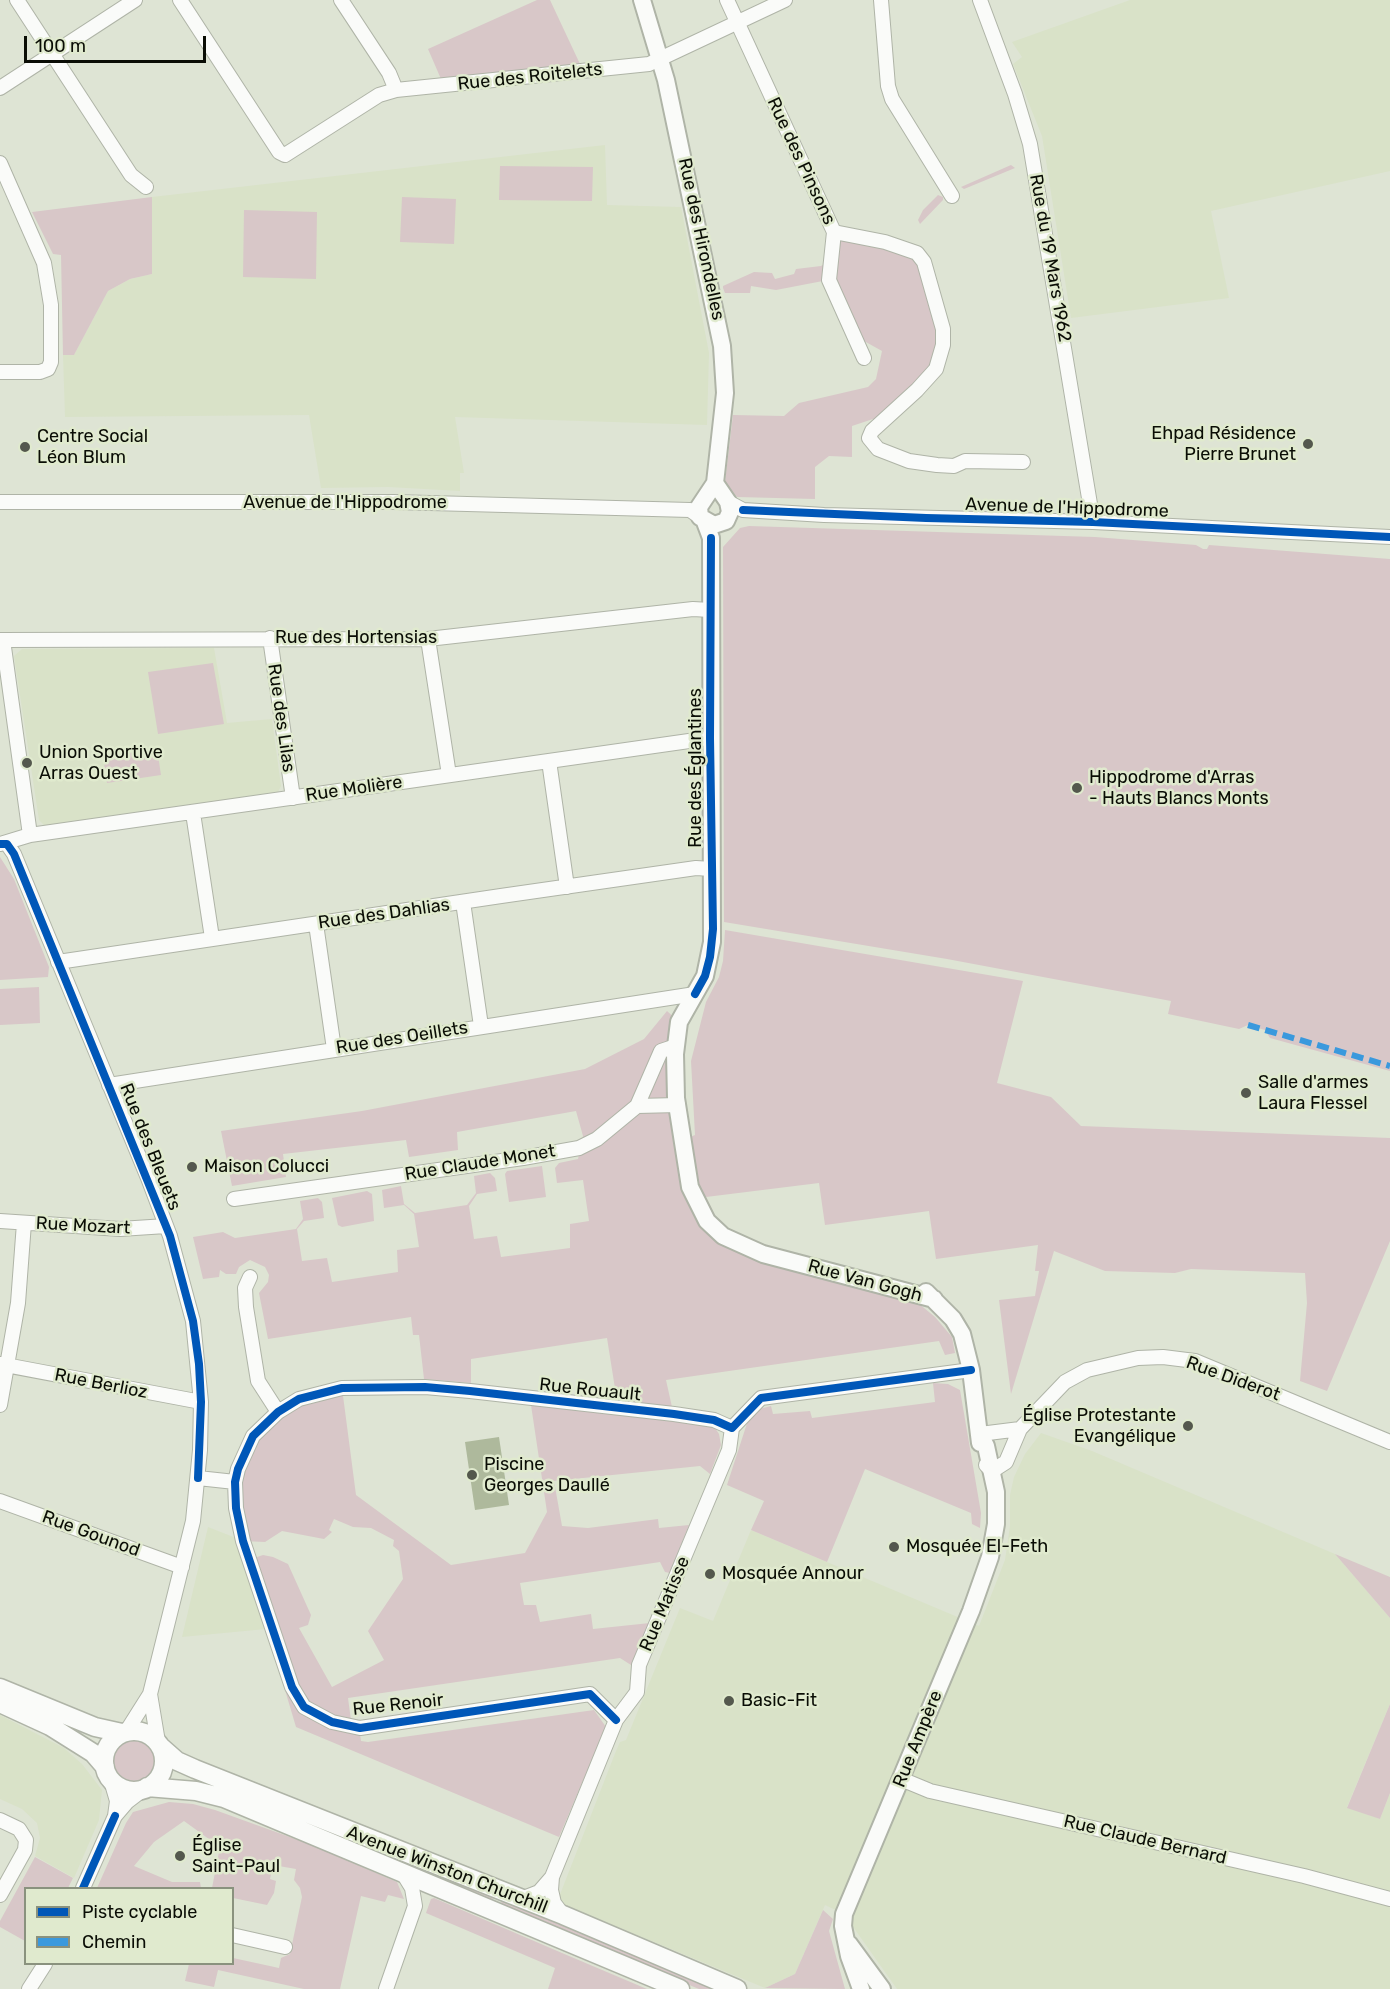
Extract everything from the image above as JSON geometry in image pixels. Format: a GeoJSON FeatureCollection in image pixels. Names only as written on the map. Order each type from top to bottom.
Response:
{"type":"FeatureCollection","features":[{"type":"Feature","properties":{"kind":"main road"},"geometry":{"type":"LineString","coordinates":[[0,1688],[95,1727],[124,1733],[145,1733],[159,1744],[164,1756],[163,1768],[158,1778],[146,1788],[127,1789],[107,1772],[93,1753],[50,1726],[0,1703]]}},
{"type":"Feature","properties":{"kind":"main road"},"geometry":{"type":"LineString","coordinates":[[107,1772],[108,1746],[124,1733]]}},
{"type":"Feature","properties":{"kind":"main road","name":"Avenue Winston Churchill"},"geometry":{"type":"LineString","coordinates":[[159,1744],[177,1761],[195,1769],[522,1899],[737,1989]]}},
{"type":"Feature","properties":{"kind":"main road","name":"Avenue Winston Churchill"},"geometry":{"type":"LineString","coordinates":[[146,1788],[196,1791],[224,1798],[680,1989]]}},
{"type":"Feature","properties":{"kind":"street"},"geometry":{"type":"LineString","coordinates":[[17,0],[131,175],[146,187]]}},
{"type":"Feature","properties":{"kind":"street"},"geometry":{"type":"LineString","coordinates":[[0,88],[135,0]]}},
{"type":"Feature","properties":{"kind":"street","name":"Rue des Roitelets"},"geometry":{"type":"LineString","coordinates":[[180,0],[279,152],[285,155],[379,95],[396,90],[649,64],[785,0]]}},
{"type":"Feature","properties":{"kind":"street","name":"Rue des Hirondelles"},"geometry":{"type":"LineString","coordinates":[[642,0],[660,59],[680,140],[723,346],[725,402],[714,510]]}},
{"type":"Feature","properties":{"kind":"street","name":"Rue des Pinsons"},"geometry":{"type":"LineString","coordinates":[[728,0],[834,232],[829,280],[864,358]]}},
{"type":"Feature","properties":{"kind":"street"},"geometry":{"type":"LineString","coordinates":[[882,0],[888,86],[892,99],[952,196]]}},
{"type":"Feature","properties":{"kind":"street","name":"Rue du 19 Mars 1962"},"geometry":{"type":"LineString","coordinates":[[980,0],[1018,103],[1030,144],[1093,522]]}},
{"type":"Feature","properties":{"kind":"street"},"geometry":{"type":"LineString","coordinates":[[348,2],[389,73],[396,90]]}},
{"type":"Feature","properties":{"kind":"street"},"geometry":{"type":"LineString","coordinates":[[0,164],[44,263],[51,305],[51,362],[48,369],[40,372],[0,372]]}},
{"type":"Feature","properties":{"kind":"street"},"geometry":{"type":"LineString","coordinates":[[834,232],[885,242],[917,253],[924,262],[943,329],[943,345],[936,369],[917,390],[872,431],[869,438],[878,449],[923,464],[954,466],[965,461],[1023,462]]}},
{"type":"Feature","properties":{"kind":"street","name":"Avenue de l'Hippodrome"},"geometry":{"type":"LineString","coordinates":[[0,502],[347,501],[714,510],[936,519],[1093,522],[1390,537]]}},
{"type":"Feature","properties":{"kind":"street","name":"Rue des Églantines"},"geometry":{"type":"LineString","coordinates":[[695,994],[705,976],[712,942],[710,610],[714,510]]}},
{"type":"Feature","properties":{"kind":"street","name":"Rue des Hortensias"},"geometry":{"type":"LineString","coordinates":[[2,640],[428,639],[693,609],[710,610]]}},
{"type":"Feature","properties":{"kind":"street","name":"Rue des Lilas"},"geometry":{"type":"LineString","coordinates":[[270,638],[293,798]]}},
{"type":"Feature","properties":{"kind":"street"},"geometry":{"type":"LineString","coordinates":[[428,639],[449,775]]}},
{"type":"Feature","properties":{"kind":"street"},"geometry":{"type":"LineString","coordinates":[[2,640],[30,836]]}},
{"type":"Feature","properties":{"kind":"street","name":"Rue Molière"},"geometry":{"type":"LineString","coordinates":[[3,844],[30,836],[710,738]]}},
{"type":"Feature","properties":{"kind":"street"},"geometry":{"type":"LineString","coordinates":[[549,760],[567,887]]}},
{"type":"Feature","properties":{"kind":"street"},"geometry":{"type":"LineString","coordinates":[[193,813],[212,938]]}},
{"type":"Feature","properties":{"kind":"street","name":"Rue des Bleuets"},"geometry":{"type":"LineString","coordinates":[[3,844],[14,854],[166,1226],[193,1321],[201,1402],[198,1478],[193,1521],[150,1694],[124,1733]]}},
{"type":"Feature","properties":{"kind":"street","name":"Rue des Dahlias"},"geometry":{"type":"LineString","coordinates":[[58,962],[696,868],[711,869]]}},
{"type":"Feature","properties":{"kind":"street"},"geometry":{"type":"LineString","coordinates":[[463,902],[481,1026]]}},
{"type":"Feature","properties":{"kind":"street"},"geometry":{"type":"LineString","coordinates":[[316,924],[334,1048]]}},
{"type":"Feature","properties":{"kind":"street","name":"Rue des Oeillets"},"geometry":{"type":"LineString","coordinates":[[109,1085],[334,1048],[695,994]]}},
{"type":"Feature","properties":{"kind":"street","name":"Rue Van Gogh"},"geometry":{"type":"LineString","coordinates":[[695,994],[679,1022],[675,1078],[690,1187],[707,1221],[723,1236],[762,1254],[934,1299]]}},
{"type":"Feature","properties":{"kind":"street","name":"Rue Claude Monet"},"geometry":{"type":"LineString","coordinates":[[234,1199],[579,1148],[597,1139],[637,1106],[661,1051],[676,1046]]}},
{"type":"Feature","properties":{"kind":"street"},"geometry":{"type":"LineString","coordinates":[[637,1106],[678,1105]]}},
{"type":"Feature","properties":{"kind":"street","name":"Rue Mozart"},"geometry":{"type":"LineString","coordinates":[[0,1221],[120,1229],[166,1226]]}},
{"type":"Feature","properties":{"kind":"street"},"geometry":{"type":"LineString","coordinates":[[0,1405],[4,1365],[18,1303],[24,1222]]}},
{"type":"Feature","properties":{"kind":"street"},"geometry":{"type":"LineString","coordinates":[[249,1277],[245,1288],[246,1307],[258,1381],[278,1412]]}},
{"type":"Feature","properties":{"kind":"street","name":"Rue Ampère"},"geometry":{"type":"LineString","coordinates":[[861,1989],[853,1971],[845,1937],[844,1914],[971,1611],[987,1567],[992,1539],[993,1464],[980,1434],[971,1370],[962,1334],[953,1319],[934,1299]]}},
{"type":"Feature","properties":{"kind":"street","name":"Rue Diderot"},"geometry":{"type":"LineString","coordinates":[[993,1464],[1020,1429],[1065,1382],[1087,1370],[1138,1358],[1163,1357],[1196,1361],[1390,1442]]}},
{"type":"Feature","properties":{"kind":"street","name":"Rue Berlioz"},"geometry":{"type":"LineString","coordinates":[[4,1365],[201,1402]]}},
{"type":"Feature","properties":{"kind":"street"},"geometry":{"type":"LineString","coordinates":[[732,1428],[761,1398],[971,1370]]}},
{"type":"Feature","properties":{"kind":"street","name":"Rue Rouault"},"geometry":{"type":"LineString","coordinates":[[236,1482],[253,1436],[278,1412],[299,1399],[331,1390],[425,1388],[674,1414],[714,1420],[724,1427],[732,1428]]}},
{"type":"Feature","properties":{"kind":"street","name":"Rue Matisse"},"geometry":{"type":"LineString","coordinates":[[552,1877],[616,1720],[637,1692],[639,1665],[729,1450],[732,1428]]}},
{"type":"Feature","properties":{"kind":"street"},"geometry":{"type":"LineString","coordinates":[[980,1434],[1020,1429]]}},
{"type":"Feature","properties":{"kind":"street"},"geometry":{"type":"LineString","coordinates":[[198,1478],[236,1482]]}},
{"type":"Feature","properties":{"kind":"street","name":"Rue Renoir"},"geometry":{"type":"LineString","coordinates":[[236,1482],[236,1508],[243,1541],[292,1688],[304,1707],[332,1722],[360,1728],[590,1695],[616,1720]]}},
{"type":"Feature","properties":{"kind":"street","name":"Rue Gounod"},"geometry":{"type":"LineString","coordinates":[[0,1501],[182,1567]]}},
{"type":"Feature","properties":{"kind":"street","name":"Rue des Bleuets"},"geometry":{"type":"LineString","coordinates":[[150,1694],[159,1744]]}},
{"type":"Feature","properties":{"kind":"street"},"geometry":{"type":"LineString","coordinates":[[107,1772],[117,1801],[116,1816]]}},
{"type":"Feature","properties":{"kind":"street","name":"Rue Claude Bernard"},"geometry":{"type":"LineString","coordinates":[[901,1779],[930,1791],[1304,1876],[1390,1899]]}},
{"type":"Feature","properties":{"kind":"street"},"geometry":{"type":"LineString","coordinates":[[83,1887],[116,1816],[127,1802],[146,1788]]}},
{"type":"Feature","properties":{"kind":"street"},"geometry":{"type":"LineString","coordinates":[[0,1820],[19,1828],[26,1840],[25,1851],[0,1895]]}},
{"type":"Feature","properties":{"kind":"street"},"geometry":{"type":"LineString","coordinates":[[404,1875],[412,1888],[415,1906]]}},
{"type":"Feature","properties":{"kind":"street"},"geometry":{"type":"LineString","coordinates":[[522,1899],[539,1892],[552,1877]]}},
{"type":"Feature","properties":{"kind":"street"},"geometry":{"type":"LineString","coordinates":[[552,1877],[551,1890],[562,1916]]}},
{"type":"Feature","properties":{"kind":"street"},"geometry":{"type":"LineString","coordinates":[[386,1989],[415,1906],[433,1887]]}},
{"type":"Feature","properties":{"kind":"street"},"geometry":{"type":"LineString","coordinates":[[234,1935],[285,1947]]}},
{"type":"Feature","properties":{"kind":"street"},"geometry":{"type":"LineString","coordinates":[[845,1937],[882,1989]]}},
{"type":"Feature","properties":{"kind":"street"},"geometry":{"type":"LineString","coordinates":[[29,1989],[44,1965]]}},
{"type":"Feature","properties":{"kind":"shaded area"},"geometry":{"type":"Polygon","coordinates":[[[537,0],[550,0],[580,64],[441,79],[428,49],[537,0]]]}},
{"type":"Feature","properties":{"kind":"shaded area"},"geometry":{"type":"Polygon","coordinates":[[[1130,0],[1390,0],[1390,171],[1211,211],[1229,298],[1071,318],[1042,136],[1013,64],[1022,57],[1012,42],[1130,0]]]}},
{"type":"Feature","properties":{"kind":"shaded area"},"geometry":{"type":"Polygon","coordinates":[[[605,145],[607,205],[681,207],[709,353],[707,425],[455,417],[464,473],[460,473],[460,491],[388,487],[321,488],[309,415],[65,417],[63,355],[74,355],[108,291],[130,279],[152,274],[152,197],[605,145]]]}},
{"type":"Feature","properties":{"kind":"shaded area"},"geometry":{"type":"Polygon","coordinates":[[[1011,165],[1015,168],[964,189],[961,187],[1011,165]]]}},
{"type":"Feature","properties":{"kind":"shaded area"},"geometry":{"type":"Polygon","coordinates":[[[500,166],[593,167],[592,201],[499,200],[500,166]]]}},
{"type":"Feature","properties":{"kind":"shaded area"},"geometry":{"type":"Polygon","coordinates":[[[938,195],[943,197],[943,200],[920,224],[918,220],[923,210],[938,195]]]}},
{"type":"Feature","properties":{"kind":"shaded area"},"geometry":{"type":"Polygon","coordinates":[[[152,197],[152,274],[130,279],[108,291],[74,355],[63,355],[61,255],[53,254],[32,212],[152,197]]]}},
{"type":"Feature","properties":{"kind":"shaded area"},"geometry":{"type":"Polygon","coordinates":[[[402,197],[456,199],[454,244],[400,242],[402,197]]]}},
{"type":"Feature","properties":{"kind":"shaded area"},"geometry":{"type":"Polygon","coordinates":[[[244,210],[317,212],[316,279],[243,277],[244,210]]]}},
{"type":"Feature","properties":{"kind":"shaded area"},"geometry":{"type":"Polygon","coordinates":[[[834,232],[917,253],[943,329],[941,356],[879,425],[873,419],[852,426],[852,457],[829,456],[815,467],[815,499],[737,497],[725,482],[733,415],[784,416],[799,403],[868,387],[876,379],[882,351],[855,336],[828,280],[776,290],[751,286],[750,293],[725,293],[723,288],[754,272],[772,273],[775,279],[794,274],[796,269],[821,266],[832,259],[834,232]]]}},
{"type":"Feature","properties":{"kind":"shaded area","name":"Hippodrome d'Arras - Hauts Blancs Monts"},"geometry":{"type":"Polygon","coordinates":[[[749,526],[1095,537],[1196,545],[1203,549],[1207,549],[1209,545],[1390,559],[1390,1071],[1270,1038],[1265,1030],[1248,1025],[1239,1029],[1168,1014],[1171,1001],[947,959],[724,922],[723,547],[740,528],[749,526]]]}},
{"type":"Feature","properties":{"kind":"shaded area"},"geometry":{"type":"Polygon","coordinates":[[[214,648],[227,723],[272,719],[281,786],[278,792],[45,826],[39,820],[14,656],[22,649],[214,648]]]}},
{"type":"Feature","properties":{"kind":"shaded area"},"geometry":{"type":"Polygon","coordinates":[[[213,663],[224,724],[158,734],[148,672],[213,663]]]}},
{"type":"Feature","properties":{"kind":"shaded area"},"geometry":{"type":"Polygon","coordinates":[[[157,749],[161,775],[107,783],[103,757],[157,749]]]}},
{"type":"Feature","properties":{"kind":"shaded area"},"geometry":{"type":"Polygon","coordinates":[[[0,857],[14,879],[49,967],[48,977],[0,980],[0,857]]]}},
{"type":"Feature","properties":{"kind":"shaded area"},"geometry":{"type":"Polygon","coordinates":[[[725,930],[1023,981],[997,1083],[1051,1097],[1081,1126],[1390,1138],[1390,1241],[1327,1391],[1300,1381],[1307,1303],[1305,1273],[1191,1269],[1175,1273],[1105,1271],[1054,1251],[1011,1394],[999,1300],[1035,1296],[1039,1271],[1035,1271],[1038,1245],[936,1259],[929,1211],[825,1225],[819,1183],[706,1197],[696,1201],[723,1236],[912,1298],[935,1317],[952,1337],[955,1353],[945,1355],[939,1341],[666,1380],[672,1407],[617,1401],[607,1338],[471,1359],[471,1383],[424,1379],[419,1335],[413,1335],[411,1317],[268,1339],[259,1293],[268,1282],[269,1275],[265,1267],[250,1260],[239,1267],[236,1274],[226,1274],[220,1270],[219,1277],[203,1279],[193,1237],[223,1232],[235,1238],[296,1229],[303,1219],[300,1201],[318,1198],[322,1202],[324,1218],[304,1221],[297,1229],[302,1261],[327,1258],[332,1282],[398,1272],[397,1250],[419,1247],[414,1214],[404,1205],[384,1208],[382,1190],[401,1186],[404,1204],[415,1213],[467,1205],[476,1193],[474,1176],[490,1173],[495,1178],[497,1191],[477,1194],[469,1206],[474,1239],[497,1236],[501,1257],[570,1248],[570,1224],[589,1221],[583,1180],[557,1183],[555,1168],[559,1163],[578,1159],[583,1136],[576,1111],[457,1132],[458,1150],[409,1157],[406,1140],[283,1154],[286,1177],[232,1186],[221,1131],[362,1111],[585,1069],[644,1039],[667,1011],[679,1022],[683,1140],[695,1135],[691,1061],[706,1002],[719,977],[723,961],[725,930]]]}},
{"type":"Feature","properties":{"kind":"shaded area"},"geometry":{"type":"Polygon","coordinates":[[[39,987],[40,1023],[0,1025],[0,989],[39,987]]]}},
{"type":"Feature","properties":{"kind":"shaded area"},"geometry":{"type":"Polygon","coordinates":[[[542,1166],[546,1197],[509,1202],[505,1174],[507,1171],[542,1166]]]}},
{"type":"Feature","properties":{"kind":"shaded area"},"geometry":{"type":"Polygon","coordinates":[[[367,1191],[372,1194],[374,1221],[342,1227],[338,1225],[332,1198],[367,1191]]]}},
{"type":"Feature","properties":{"kind":"shaded area"},"geometry":{"type":"Polygon","coordinates":[[[933,1383],[948,1384],[960,1390],[981,1513],[980,1528],[972,1524],[971,1513],[865,1469],[827,1562],[751,1530],[764,1501],[727,1485],[751,1411],[771,1406],[773,1414],[810,1411],[812,1418],[935,1402],[933,1383]]]}},
{"type":"Feature","properties":{"kind":"shaded area"},"geometry":{"type":"Polygon","coordinates":[[[342,1388],[356,1495],[451,1565],[525,1553],[547,1512],[531,1405],[545,1404],[704,1424],[715,1428],[719,1434],[721,1445],[710,1474],[700,1466],[554,1481],[562,1526],[588,1528],[658,1519],[659,1528],[689,1525],[670,1573],[665,1572],[660,1562],[520,1583],[524,1605],[536,1605],[540,1622],[591,1614],[593,1629],[650,1623],[631,1665],[620,1658],[348,1698],[352,1728],[360,1734],[361,1741],[368,1742],[594,1710],[606,1727],[559,1837],[296,1727],[285,1690],[292,1688],[251,1559],[263,1555],[288,1564],[311,1615],[308,1625],[299,1628],[332,1687],[384,1660],[368,1631],[403,1579],[399,1551],[393,1546],[394,1540],[371,1528],[353,1527],[334,1519],[329,1530],[332,1532],[324,1539],[282,1531],[265,1542],[243,1541],[238,1469],[278,1412],[342,1388]]]}},
{"type":"Feature","properties":{"kind":"shaded area"},"geometry":{"type":"Polygon","coordinates":[[[1041,1433],[1092,1451],[1335,1554],[1390,1618],[1390,1704],[1347,1807],[1380,1819],[1390,1793],[1390,1989],[897,1989],[844,1914],[825,1905],[795,1974],[765,1988],[562,1904],[559,1897],[616,1751],[620,1742],[626,1740],[680,1608],[713,1621],[751,1530],[979,1626],[1005,1560],[1010,1526],[1010,1495],[1014,1477],[1025,1454],[1041,1433]]]}},
{"type":"Feature","properties":{"kind":"shaded area"},"geometry":{"type":"Polygon","coordinates":[[[499,1437],[509,1505],[475,1510],[465,1442],[499,1437]]]}},
{"type":"Feature","properties":{"kind":"shaded area"},"geometry":{"type":"Polygon","coordinates":[[[208,1527],[236,1538],[266,1629],[182,1637],[208,1527]]]}},
{"type":"Feature","properties":{"kind":"shaded area"},"geometry":{"type":"Polygon","coordinates":[[[1335,1554],[1390,1577],[1390,1618],[1335,1554]]]}},
{"type":"Feature","properties":{"kind":"shaded area"},"geometry":{"type":"Polygon","coordinates":[[[1390,1704],[1390,1793],[1380,1819],[1347,1808],[1390,1704]]]}},
{"type":"Feature","properties":{"kind":"shaded area"},"geometry":{"type":"Polygon","coordinates":[[[0,1715],[64,1748],[82,1764],[102,1790],[99,1820],[74,1878],[35,1856],[40,1838],[37,1823],[22,1809],[0,1799],[0,1715]]]}},
{"type":"Feature","properties":{"kind":"shaded area"},"geometry":{"type":"Polygon","coordinates":[[[135,1739],[151,1745],[157,1761],[151,1777],[135,1783],[119,1777],[113,1761],[119,1745],[135,1739]]]}},
{"type":"Feature","properties":{"kind":"shaded area"},"geometry":{"type":"Polygon","coordinates":[[[195,1776],[494,1896],[490,1904],[193,1783],[195,1776]]]}},
{"type":"Feature","properties":{"kind":"shaded area"},"geometry":{"type":"Polygon","coordinates":[[[169,1802],[193,1804],[215,1810],[312,1845],[397,1882],[404,1899],[388,1895],[385,1902],[361,1896],[340,1989],[304,1989],[218,1970],[214,1987],[185,1981],[189,1965],[234,1965],[234,1958],[279,1968],[281,1958],[290,1954],[302,1897],[300,1888],[294,1880],[296,1869],[273,1865],[270,1879],[276,1881],[274,1893],[267,1905],[234,1898],[234,1887],[212,1887],[220,1847],[184,1821],[154,1842],[134,1866],[172,1882],[200,1882],[201,1887],[97,1887],[133,1812],[169,1802]]]}},
{"type":"Feature","properties":{"kind":"shaded area"},"geometry":{"type":"Polygon","coordinates":[[[35,1857],[73,1878],[68,1887],[24,1887],[24,1940],[0,1927],[0,1921],[35,1857]]]}},
{"type":"Feature","properties":{"kind":"shaded area"},"geometry":{"type":"Polygon","coordinates":[[[434,1898],[647,1989],[548,1989],[555,1968],[426,1913],[431,1899],[434,1898]]]}},
{"type":"Feature","properties":{"kind":"shaded area"},"geometry":{"type":"Polygon","coordinates":[[[503,1899],[723,1989],[699,1989],[499,1907],[503,1899]]]}},
{"type":"Feature","properties":{"kind":"shaded area"},"geometry":{"type":"Polygon","coordinates":[[[823,1910],[833,1919],[829,1931],[845,1989],[765,1988],[795,1974],[823,1910]]]}},
{"type":"Feature","properties":{"kind":"marked path"},"geometry":{"type":"LineString","coordinates":[[1248,1025],[1390,1066]]}},
{"type":"Feature","properties":{"kind":"cycle path"},"geometry":{"type":"LineString","coordinates":[[743,510],[1093,522],[1390,537]]}},
{"type":"Feature","properties":{"kind":"cycle path"},"geometry":{"type":"LineString","coordinates":[[695,994],[705,976],[713,929],[710,738],[711,538]]}},
{"type":"Feature","properties":{"kind":"cycle path"},"geometry":{"type":"LineString","coordinates":[[0,844],[7,844],[14,854],[170,1236],[193,1321],[199,1364],[201,1402],[198,1478]]}},
{"type":"Feature","properties":{"kind":"cycle path"},"geometry":{"type":"LineString","coordinates":[[616,1720],[590,1694],[360,1728],[332,1722],[304,1707],[292,1687],[243,1541],[236,1508],[235,1482],[238,1469],[253,1436],[278,1412],[299,1399],[342,1388],[425,1387],[470,1391],[674,1414],[714,1420],[732,1428],[761,1398],[971,1370]]}},
{"type":"Feature","properties":{"kind":"cycle path"},"geometry":{"type":"LineString","coordinates":[[83,1887],[115,1816]]}},
{"type":"Feature","properties":{"kind":"place","name":"Ehpad Résidence Pierre Brunet"},"geometry":{"type":"Point","coordinates":[1308,444]}},
{"type":"Feature","properties":{"kind":"place","name":"Centre Social Léon Blum"},"geometry":{"type":"Point","coordinates":[25,447]}},
{"type":"Feature","properties":{"kind":"place","name":"Union Sportive Arras Ouest"},"geometry":{"type":"Point","coordinates":[27,763]}},
{"type":"Feature","properties":{"kind":"place","name":"Hippodrome d'Arras - Hauts Blancs Monts"},"geometry":{"type":"Point","coordinates":[1077,788]}},
{"type":"Feature","properties":{"kind":"place","name":"Salle d'armes Laura Flessel"},"geometry":{"type":"Point","coordinates":[1246,1093]}},
{"type":"Feature","properties":{"kind":"place","name":"Maison Colucci"},"geometry":{"type":"Point","coordinates":[192,1167]}},
{"type":"Feature","properties":{"kind":"place","name":"Église Protestante Evangélique"},"geometry":{"type":"Point","coordinates":[1188,1426]}},
{"type":"Feature","properties":{"kind":"place","name":"Piscine Georges Daullé"},"geometry":{"type":"Point","coordinates":[472,1475]}},
{"type":"Feature","properties":{"kind":"place","name":"Mosquée El-Feth"},"geometry":{"type":"Point","coordinates":[894,1547]}},
{"type":"Feature","properties":{"kind":"place","name":"Mosquée Annour"},"geometry":{"type":"Point","coordinates":[710,1574]}},
{"type":"Feature","properties":{"kind":"place","name":"Basic-Fit"},"geometry":{"type":"Point","coordinates":[729,1701]}},
{"type":"Feature","properties":{"kind":"place","name":"Église Saint-Paul"},"geometry":{"type":"Point","coordinates":[180,1856]}}]}
